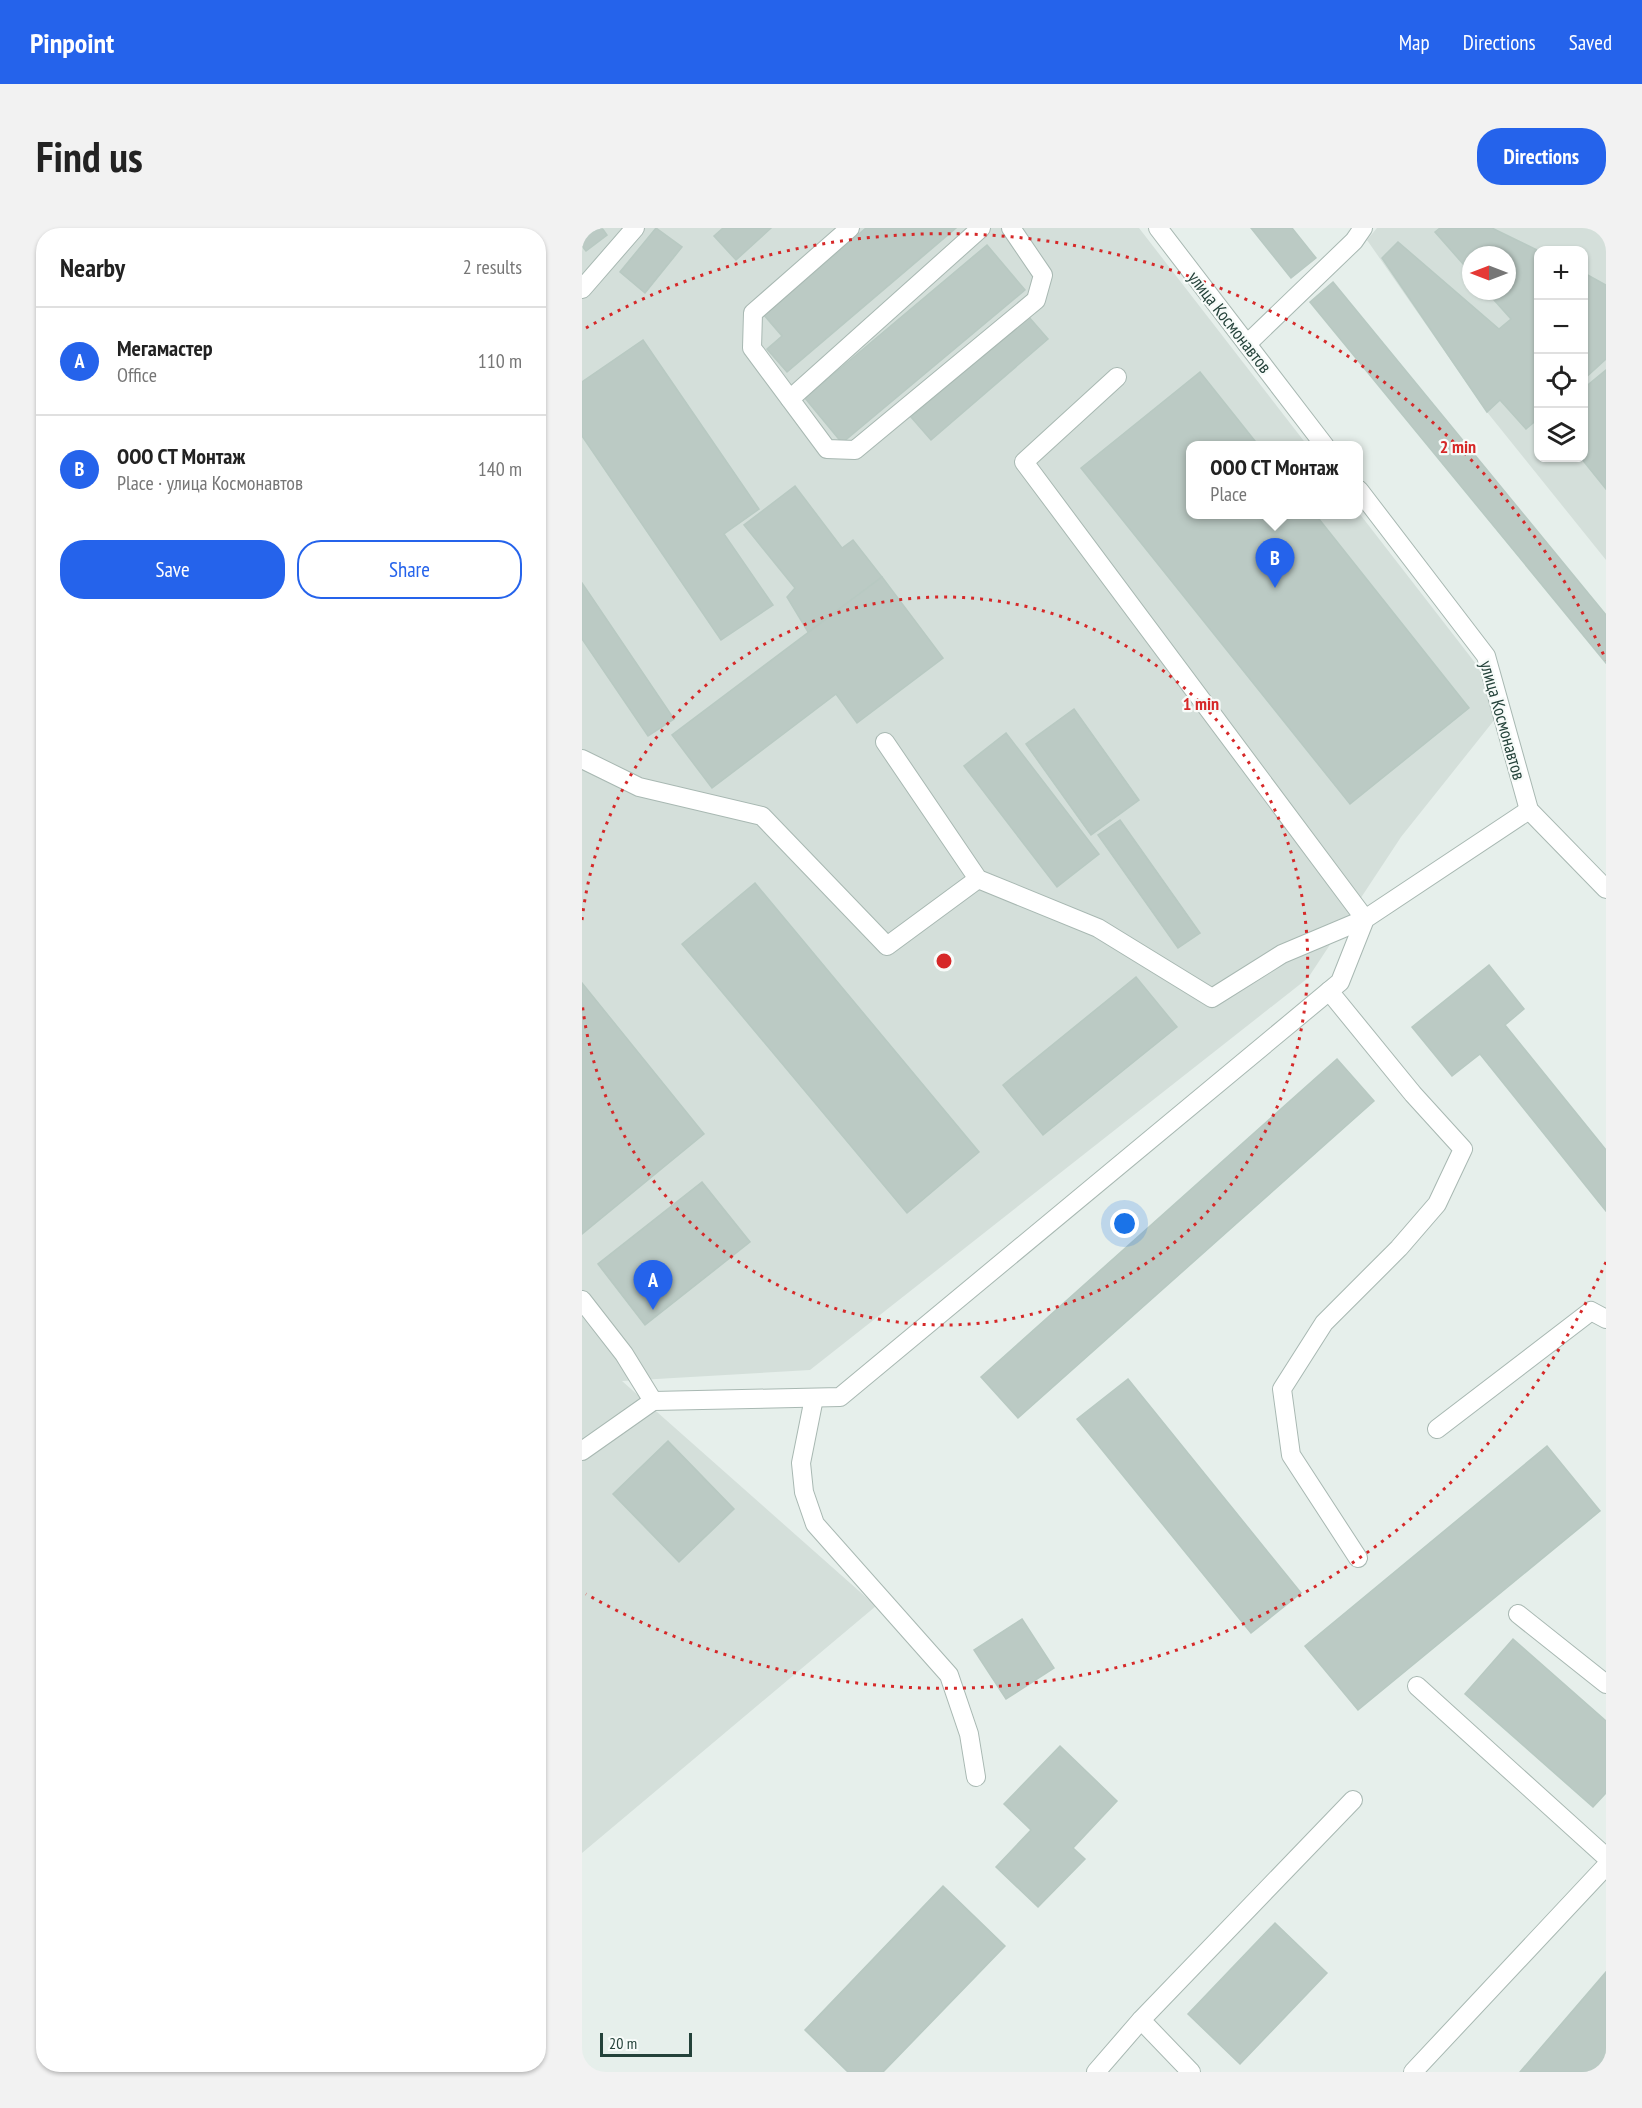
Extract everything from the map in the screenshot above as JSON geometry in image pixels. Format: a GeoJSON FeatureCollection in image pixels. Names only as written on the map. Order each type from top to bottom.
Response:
{"type":"FeatureCollection","features":[{"type":"Feature","properties":{"kind":"street"},"geometry":{"type":"LineString","coordinates":[[582,289],[635,228]]}},
{"type":"Feature","properties":{"kind":"street"},"geometry":{"type":"LineString","coordinates":[[850,228],[753,313],[752,348],[827,449],[855,450],[1036,300],[1043,275],[1011,228]]}},
{"type":"Feature","properties":{"kind":"street"},"geometry":{"type":"LineString","coordinates":[[790,399],[981,228]]}},
{"type":"Feature","properties":{"kind":"street","name":"улица Космонавтов"},"geometry":{"type":"LineString","coordinates":[[1158,228],[1321,441]]}},
{"type":"Feature","properties":{"kind":"street"},"geometry":{"type":"LineString","coordinates":[[1247,344],[1354,241],[1363,228]]}},
{"type":"Feature","properties":{"kind":"street"},"geometry":{"type":"LineString","coordinates":[[1117,377],[1024,462],[1365,919]]}},
{"type":"Feature","properties":{"kind":"street","name":"улица Космонавтов"},"geometry":{"type":"LineString","coordinates":[[1363,495],[1486,656],[1529,810],[1606,889]]}},
{"type":"Feature","properties":{"kind":"street"},"geometry":{"type":"LineString","coordinates":[[885,742],[978,879],[1098,928],[1212,998],[1282,954],[1365,919],[1529,810]]}},
{"type":"Feature","properties":{"kind":"street"},"geometry":{"type":"LineString","coordinates":[[582,759],[639,788],[762,816],[887,946],[978,879]]}},
{"type":"Feature","properties":{"kind":"street"},"geometry":{"type":"LineString","coordinates":[[582,1451],[653,1401],[840,1397],[1340,982],[1365,919]]}},
{"type":"Feature","properties":{"kind":"street"},"geometry":{"type":"LineString","coordinates":[[1329,991],[1413,1094],[1463,1149],[1437,1204],[1399,1248],[1324,1323],[1282,1389],[1291,1455],[1358,1558]]}},
{"type":"Feature","properties":{"kind":"street"},"geometry":{"type":"LineString","coordinates":[[582,1300],[624,1354],[653,1401]]}},
{"type":"Feature","properties":{"kind":"street"},"geometry":{"type":"LineString","coordinates":[[1437,1429],[1591,1311],[1606,1319]]}},
{"type":"Feature","properties":{"kind":"street"},"geometry":{"type":"LineString","coordinates":[[814,1398],[801,1464],[804,1492],[815,1524],[949,1675],[969,1734],[976,1777]]}},
{"type":"Feature","properties":{"kind":"street"},"geometry":{"type":"LineString","coordinates":[[1518,1614],[1606,1684]]}},
{"type":"Feature","properties":{"kind":"street"},"geometry":{"type":"LineString","coordinates":[[1417,1686],[1606,1857]]}},
{"type":"Feature","properties":{"kind":"street"},"geometry":{"type":"LineString","coordinates":[[1096,2072],[1141,2020],[1353,1800]]}},
{"type":"Feature","properties":{"kind":"street"},"geometry":{"type":"LineString","coordinates":[[1413,2072],[1606,1866]]}},
{"type":"Feature","properties":{"kind":"street"},"geometry":{"type":"LineString","coordinates":[[1141,2020],[1191,2072]]}},
{"type":"Feature","properties":{"kind":"shaded area"},"geometry":{"type":"Polygon","coordinates":[[[582,228],[1139,228],[1304,441],[1186,441],[1186,519],[1363,518],[1507,704],[1401,837],[1308,978],[810,1370],[622,1381],[876,1606],[582,1853],[582,228]]]}},
{"type":"Feature","properties":{"kind":"shaded area"},"geometry":{"type":"Polygon","coordinates":[[[1377,228],[1606,228],[1606,560],[1487,412],[1367,240],[1377,228]]]}},
{"type":"Feature","properties":{"kind":"building"},"geometry":{"type":"Polygon","coordinates":[[[582,228],[602,228],[607,235],[586,251],[582,246],[582,228]]]}},
{"type":"Feature","properties":{"kind":"building"},"geometry":{"type":"Polygon","coordinates":[[[656,228],[682,247],[645,293],[620,272],[656,228]]]}},
{"type":"Feature","properties":{"kind":"building"},"geometry":{"type":"Polygon","coordinates":[[[723,228],[771,228],[736,260],[714,236],[723,228]]]}},
{"type":"Feature","properties":{"kind":"building"},"geometry":{"type":"Polygon","coordinates":[[[866,228],[956,228],[787,372],[767,349],[782,336],[764,315],[866,228]]]}},
{"type":"Feature","properties":{"kind":"building"},"geometry":{"type":"Polygon","coordinates":[[[1251,228],[1292,228],[1316,258],[1291,278],[1251,228]]]}},
{"type":"Feature","properties":{"kind":"building"},"geometry":{"type":"Polygon","coordinates":[[[1440,228],[1492,228],[1534,249],[1534,422],[1526,429],[1500,400],[1487,412],[1382,258],[1398,242],[1462,297],[1462,300],[1465,300],[1499,329],[1511,319],[1494,300],[1516,300],[1516,246],[1462,246],[1462,263],[1435,232],[1440,228]]]}},
{"type":"Feature","properties":{"kind":"building"},"geometry":{"type":"Polygon","coordinates":[[[987,245],[1025,290],[842,443],[805,398],[987,245]]]}},
{"type":"Feature","properties":{"kind":"building"},"geometry":{"type":"Polygon","coordinates":[[[1588,275],[1606,285],[1606,359],[1588,375],[1588,275]]]}},
{"type":"Feature","properties":{"kind":"building"},"geometry":{"type":"Polygon","coordinates":[[[1333,282],[1606,615],[1606,663],[1310,302],[1333,282]]]}},
{"type":"Feature","properties":{"kind":"building"},"geometry":{"type":"Polygon","coordinates":[[[1028,316],[1048,339],[931,440],[911,417],[1028,316]]]}},
{"type":"Feature","properties":{"kind":"building"},"geometry":{"type":"Polygon","coordinates":[[[643,340],[759,509],[724,534],[773,605],[721,640],[582,436],[582,382],[643,340]]]}},
{"type":"Feature","properties":{"kind":"building"},"geometry":{"type":"Polygon","coordinates":[[[1606,370],[1606,489],[1584,462],[1588,462],[1588,385],[1606,370]]]}},
{"type":"Feature","properties":{"kind":"building"},"geometry":{"type":"Polygon","coordinates":[[[1200,372],[1255,441],[1186,441],[1186,519],[1319,519],[1469,708],[1350,804],[1081,468],[1200,372]]]}},
{"type":"Feature","properties":{"kind":"building"},"geometry":{"type":"Polygon","coordinates":[[[795,486],[842,548],[853,540],[882,577],[808,632],[787,597],[795,588],[744,525],[795,486]]]}},
{"type":"Feature","properties":{"kind":"building"},"geometry":{"type":"Polygon","coordinates":[[[882,577],[943,658],[857,723],[836,694],[712,788],[672,735],[882,577]]]}},
{"type":"Feature","properties":{"kind":"building"},"geometry":{"type":"Polygon","coordinates":[[[582,583],[674,719],[648,736],[582,639],[582,583]]]}},
{"type":"Feature","properties":{"kind":"building"},"geometry":{"type":"Polygon","coordinates":[[[1074,709],[1139,800],[1091,835],[1026,744],[1074,709]]]}},
{"type":"Feature","properties":{"kind":"building"},"geometry":{"type":"Polygon","coordinates":[[[1006,733],[1099,854],[1057,887],[964,766],[1006,733]]]}},
{"type":"Feature","properties":{"kind":"building"},"geometry":{"type":"Polygon","coordinates":[[[1120,820],[1200,933],[1178,948],[1098,835],[1120,820]]]}},
{"type":"Feature","properties":{"kind":"building"},"geometry":{"type":"Polygon","coordinates":[[[755,883],[979,1152],[907,1213],[682,944],[755,883]]]}},
{"type":"Feature","properties":{"kind":"building"},"geometry":{"type":"Polygon","coordinates":[[[1489,965],[1524,1009],[1505,1025],[1606,1150],[1606,1211],[1480,1054],[1452,1076],[1412,1027],[1489,965]]]}},
{"type":"Feature","properties":{"kind":"building"},"geometry":{"type":"Polygon","coordinates":[[[1136,977],[1177,1027],[1043,1135],[1003,1085],[1136,977]]]}},
{"type":"Feature","properties":{"kind":"building"},"geometry":{"type":"Polygon","coordinates":[[[582,983],[704,1134],[582,1234],[582,983]]]}},
{"type":"Feature","properties":{"kind":"building"},"geometry":{"type":"Polygon","coordinates":[[[1337,1059],[1374,1101],[1018,1418],[981,1377],[1337,1059]]]}},
{"type":"Feature","properties":{"kind":"building"},"geometry":{"type":"Polygon","coordinates":[[[702,1182],[750,1242],[645,1325],[598,1264],[702,1182]]]}},
{"type":"Feature","properties":{"kind":"building"},"geometry":{"type":"Polygon","coordinates":[[[1128,1379],[1301,1593],[1251,1633],[1077,1419],[1128,1379]]]}},
{"type":"Feature","properties":{"kind":"building"},"geometry":{"type":"Polygon","coordinates":[[[668,1441],[734,1509],[679,1562],[613,1494],[668,1441]]]}},
{"type":"Feature","properties":{"kind":"building"},"geometry":{"type":"Polygon","coordinates":[[[1547,1446],[1600,1511],[1358,1710],[1305,1646],[1547,1446]]]}},
{"type":"Feature","properties":{"kind":"building"},"geometry":{"type":"Polygon","coordinates":[[[1022,1619],[1054,1668],[1006,1699],[974,1650],[1022,1619]]]}},
{"type":"Feature","properties":{"kind":"building"},"geometry":{"type":"Polygon","coordinates":[[[1513,1639],[1606,1721],[1606,1793],[1593,1807],[1465,1694],[1513,1639]]]}},
{"type":"Feature","properties":{"kind":"building"},"geometry":{"type":"Polygon","coordinates":[[[1060,1746],[1117,1801],[1073,1848],[1085,1859],[1038,1907],[996,1867],[1031,1830],[1004,1804],[1060,1746]]]}},
{"type":"Feature","properties":{"kind":"building"},"geometry":{"type":"Polygon","coordinates":[[[943,1886],[1005,1946],[883,2072],[848,2072],[805,2030],[943,1886]]]}},
{"type":"Feature","properties":{"kind":"building"},"geometry":{"type":"Polygon","coordinates":[[[1275,1923],[1327,1973],[1240,2064],[1188,2014],[1275,1923]]]}},
{"type":"Feature","properties":{"kind":"building"},"geometry":{"type":"Polygon","coordinates":[[[1606,1972],[1606,2072],[1520,2072],[1606,1972]]]}},
{"type":"Feature","properties":{"kind":"place","name":"ООО СТ Монтаж"},"geometry":{"type":"Point","coordinates":[1275,588]}},
{"type":"Feature","properties":{"kind":"place","name":"Мегамастер"},"geometry":{"type":"Point","coordinates":[653,1310]}}]}
